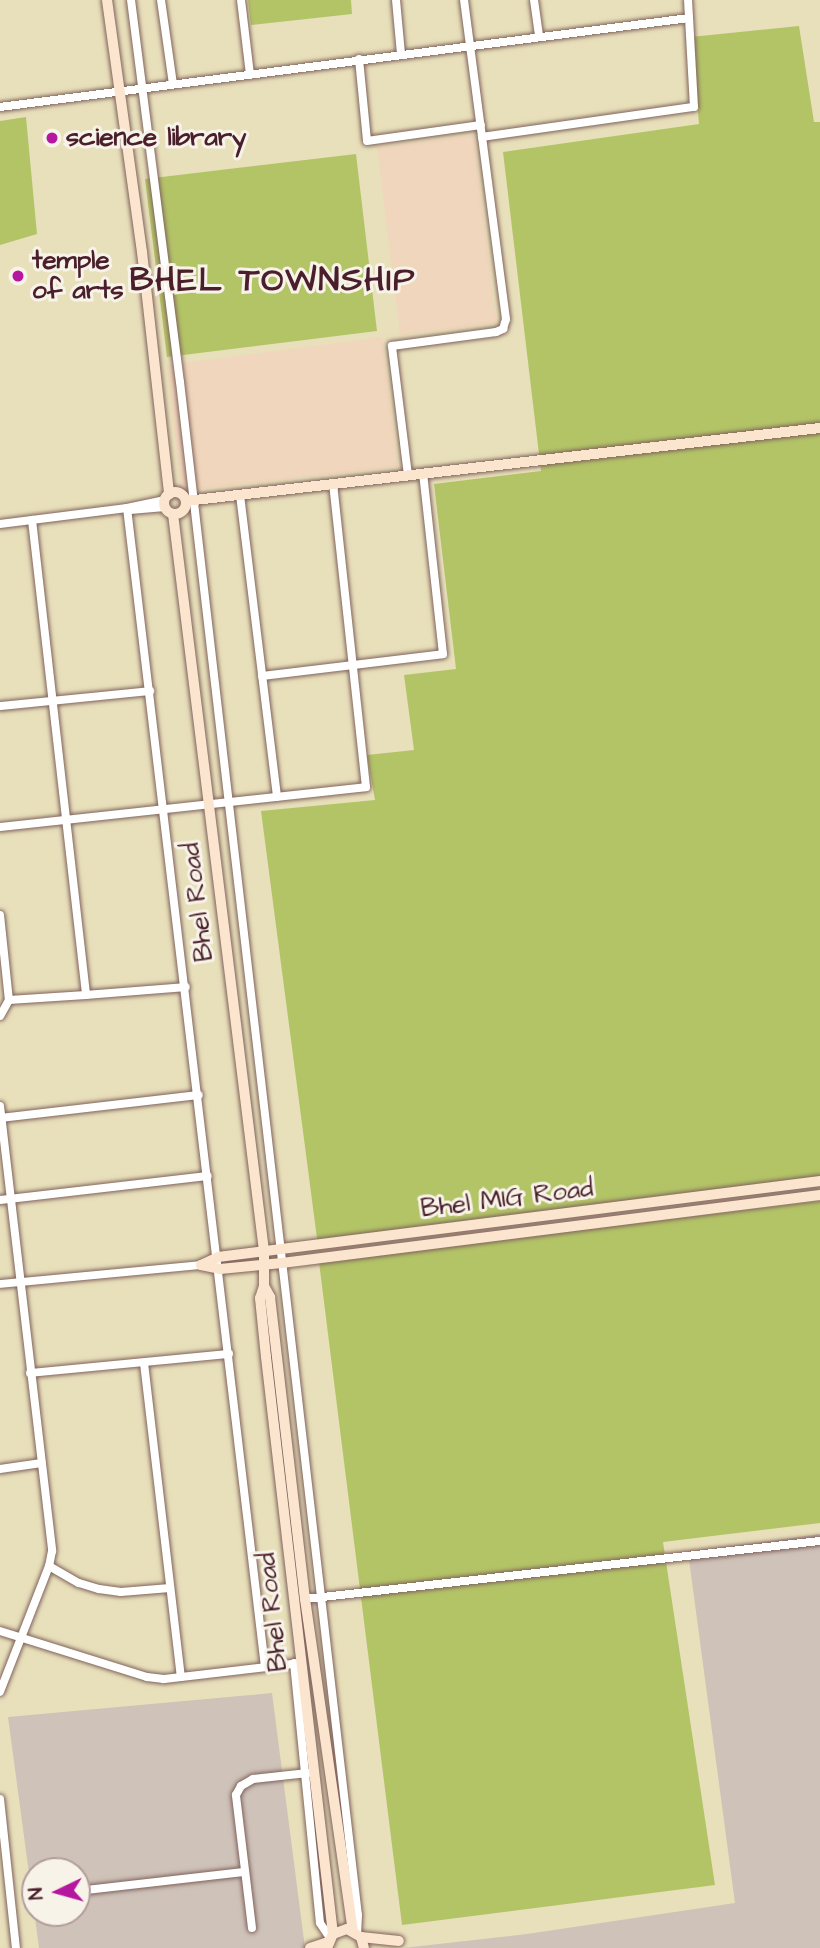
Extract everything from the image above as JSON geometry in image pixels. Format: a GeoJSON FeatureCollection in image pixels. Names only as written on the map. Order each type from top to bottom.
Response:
{"type":"FeatureCollection","features":[{"type":"Feature","properties":{"kind":"street","name":"Bhel Road"},"geometry":{"type":"LineString","coordinates":[[107,0],[142,252],[168,504],[209,804],[264,1251],[264,1286],[260,1297],[263,1333],[329,1940]]}},
{"type":"Feature","properties":{"kind":"street"},"geometry":{"type":"LineString","coordinates":[[131,0],[180,382],[189,500],[281,1250],[359,1937]]}},
{"type":"Feature","properties":{"kind":"street"},"geometry":{"type":"LineString","coordinates":[[161,0],[173,84]]}},
{"type":"Feature","properties":{"kind":"street"},"geometry":{"type":"LineString","coordinates":[[241,0],[250,74]]}},
{"type":"Feature","properties":{"kind":"street"},"geometry":{"type":"LineString","coordinates":[[396,0],[401,54]]}},
{"type":"Feature","properties":{"kind":"street"},"geometry":{"type":"LineString","coordinates":[[408,475],[392,346],[496,332],[503,329],[506,319],[464,0]]}},
{"type":"Feature","properties":{"kind":"street"},"geometry":{"type":"LineString","coordinates":[[534,0],[539,37]]}},
{"type":"Feature","properties":{"kind":"street"},"geometry":{"type":"LineString","coordinates":[[482,137],[694,107],[688,0]]}},
{"type":"Feature","properties":{"kind":"street"},"geometry":{"type":"LineString","coordinates":[[0,107],[689,18]]}},
{"type":"Feature","properties":{"kind":"street"},"geometry":{"type":"LineString","coordinates":[[359,60],[367,141],[481,125]]}},
{"type":"Feature","properties":{"kind":"street"},"geometry":{"type":"LineString","coordinates":[[168,504],[179,493],[189,500],[240,495],[820,428]]}},
{"type":"Feature","properties":{"kind":"street"},"geometry":{"type":"LineString","coordinates":[[262,676],[443,654],[424,473]]}},
{"type":"Feature","properties":{"kind":"street"},"geometry":{"type":"LineString","coordinates":[[0,827],[366,787],[333,484]]}},
{"type":"Feature","properties":{"kind":"street"},"geometry":{"type":"LineString","coordinates":[[240,495],[277,797]]}},
{"type":"Feature","properties":{"kind":"street"},"geometry":{"type":"LineString","coordinates":[[0,524],[168,504],[183,511],[189,500]]}},
{"type":"Feature","properties":{"kind":"street"},"geometry":{"type":"LineString","coordinates":[[127,508],[265,1667]]}},
{"type":"Feature","properties":{"kind":"street"},"geometry":{"type":"LineString","coordinates":[[32,520],[86,995]]}},
{"type":"Feature","properties":{"kind":"street"},"geometry":{"type":"LineString","coordinates":[[0,706],[150,691]]}},
{"type":"Feature","properties":{"kind":"street"},"geometry":{"type":"LineString","coordinates":[[0,915],[9,1000],[0,1016]]}},
{"type":"Feature","properties":{"kind":"street"},"geometry":{"type":"LineString","coordinates":[[9,1000],[186,987]]}},
{"type":"Feature","properties":{"kind":"street"},"geometry":{"type":"LineString","coordinates":[[1,1118],[199,1095]]}},
{"type":"Feature","properties":{"kind":"street"},"geometry":{"type":"LineString","coordinates":[[0,1106],[4,1199],[20,1281],[52,1551],[49,1566],[0,1692]]}},
{"type":"Feature","properties":{"kind":"street"},"geometry":{"type":"LineString","coordinates":[[4,1199],[208,1176]]}},
{"type":"Feature","properties":{"kind":"street","name":"Bhel MIG Road"},"geometry":{"type":"LineString","coordinates":[[0,1284],[219,1263],[264,1251],[820,1181]]}},
{"type":"Feature","properties":{"kind":"street","name":"Bhel MIG Road"},"geometry":{"type":"LineString","coordinates":[[219,1263],[282,1264],[820,1195]]}},
{"type":"Feature","properties":{"kind":"street","name":"Bhel Road"},"geometry":{"type":"LineString","coordinates":[[264,1286],[270,1297],[305,1598],[359,1937]]}},
{"type":"Feature","properties":{"kind":"street"},"geometry":{"type":"LineString","coordinates":[[30,1373],[229,1354]]}},
{"type":"Feature","properties":{"kind":"street"},"geometry":{"type":"LineString","coordinates":[[144,1363],[181,1677]]}},
{"type":"Feature","properties":{"kind":"street"},"geometry":{"type":"LineString","coordinates":[[0,1469],[42,1463]]}},
{"type":"Feature","properties":{"kind":"street"},"geometry":{"type":"LineString","coordinates":[[305,1598],[820,1541]]}},
{"type":"Feature","properties":{"kind":"street"},"geometry":{"type":"LineString","coordinates":[[49,1566],[79,1583],[99,1589],[121,1592],[170,1588]]}},
{"type":"Feature","properties":{"kind":"street"},"geometry":{"type":"LineString","coordinates":[[0,1631],[128,1674],[164,1679],[297,1663]]}},
{"type":"Feature","properties":{"kind":"street"},"geometry":{"type":"LineString","coordinates":[[252,1928],[236,1795],[241,1786],[253,1779],[309,1773]]}},
{"type":"Feature","properties":{"kind":"street"},"geometry":{"type":"LineString","coordinates":[[0,1799],[16,1948]]}},
{"type":"Feature","properties":{"kind":"street"},"geometry":{"type":"LineString","coordinates":[[91,1889],[244,1872]]}},
{"type":"Feature","properties":{"kind":"street"},"geometry":{"type":"LineString","coordinates":[[310,1948],[329,1940],[342,1930],[359,1937],[399,1941],[382,1948]]}},
{"type":"Feature","properties":{"kind":"shaded area"},"geometry":{"type":"Polygon","coordinates":[[[474,135],[496,323],[400,335],[377,147],[474,135]]]}},
{"type":"Feature","properties":{"kind":"shaded area"},"geometry":{"type":"Polygon","coordinates":[[[382,337],[398,467],[181,491],[167,365],[382,337]]]}},
{"type":"Feature","properties":{"kind":"shaded area"},"geometry":{"type":"Polygon","coordinates":[[[820,1534],[820,1948],[403,1948],[527,1934],[735,1903],[688,1552],[820,1534]]]}},
{"type":"Feature","properties":{"kind":"shaded area"},"geometry":{"type":"Polygon","coordinates":[[[272,1693],[305,1948],[39,1948],[36,1927],[91,1927],[91,1857],[27,1857],[8,1717],[272,1693]]]}},
{"type":"Feature","properties":{"kind":"green space"},"geometry":{"type":"Polygon","coordinates":[[[248,0],[351,0],[352,14],[251,25],[248,0]]]}},
{"type":"Feature","properties":{"kind":"green space"},"geometry":{"type":"Polygon","coordinates":[[[799,26],[814,122],[820,122],[820,1181],[318,1246],[261,811],[375,800],[367,755],[414,750],[404,675],[456,669],[434,484],[541,471],[503,152],[699,124],[691,37],[799,26]]]}},
{"type":"Feature","properties":{"kind":"green space"},"geometry":{"type":"Polygon","coordinates":[[[26,117],[37,234],[0,245],[0,121],[26,117]]]}},
{"type":"Feature","properties":{"kind":"green space"},"geometry":{"type":"Polygon","coordinates":[[[356,154],[377,331],[167,357],[145,179],[356,154]]]}},
{"type":"Feature","properties":{"kind":"green space"},"geometry":{"type":"Polygon","coordinates":[[[820,1201],[820,1523],[663,1542],[715,1885],[402,1925],[319,1262],[820,1201]]]}},
{"type":"Feature","properties":{"kind":"place","name":"science library"},"geometry":{"type":"Point","coordinates":[52,138]}},
{"type":"Feature","properties":{"kind":"place","name":"temple of arts"},"geometry":{"type":"Point","coordinates":[18,276]}},
{"type":"Feature","properties":{"kind":"district","name":"BHEL TOWNSHIP"},"geometry":{"type":"Point","coordinates":[273,281]}}]}
